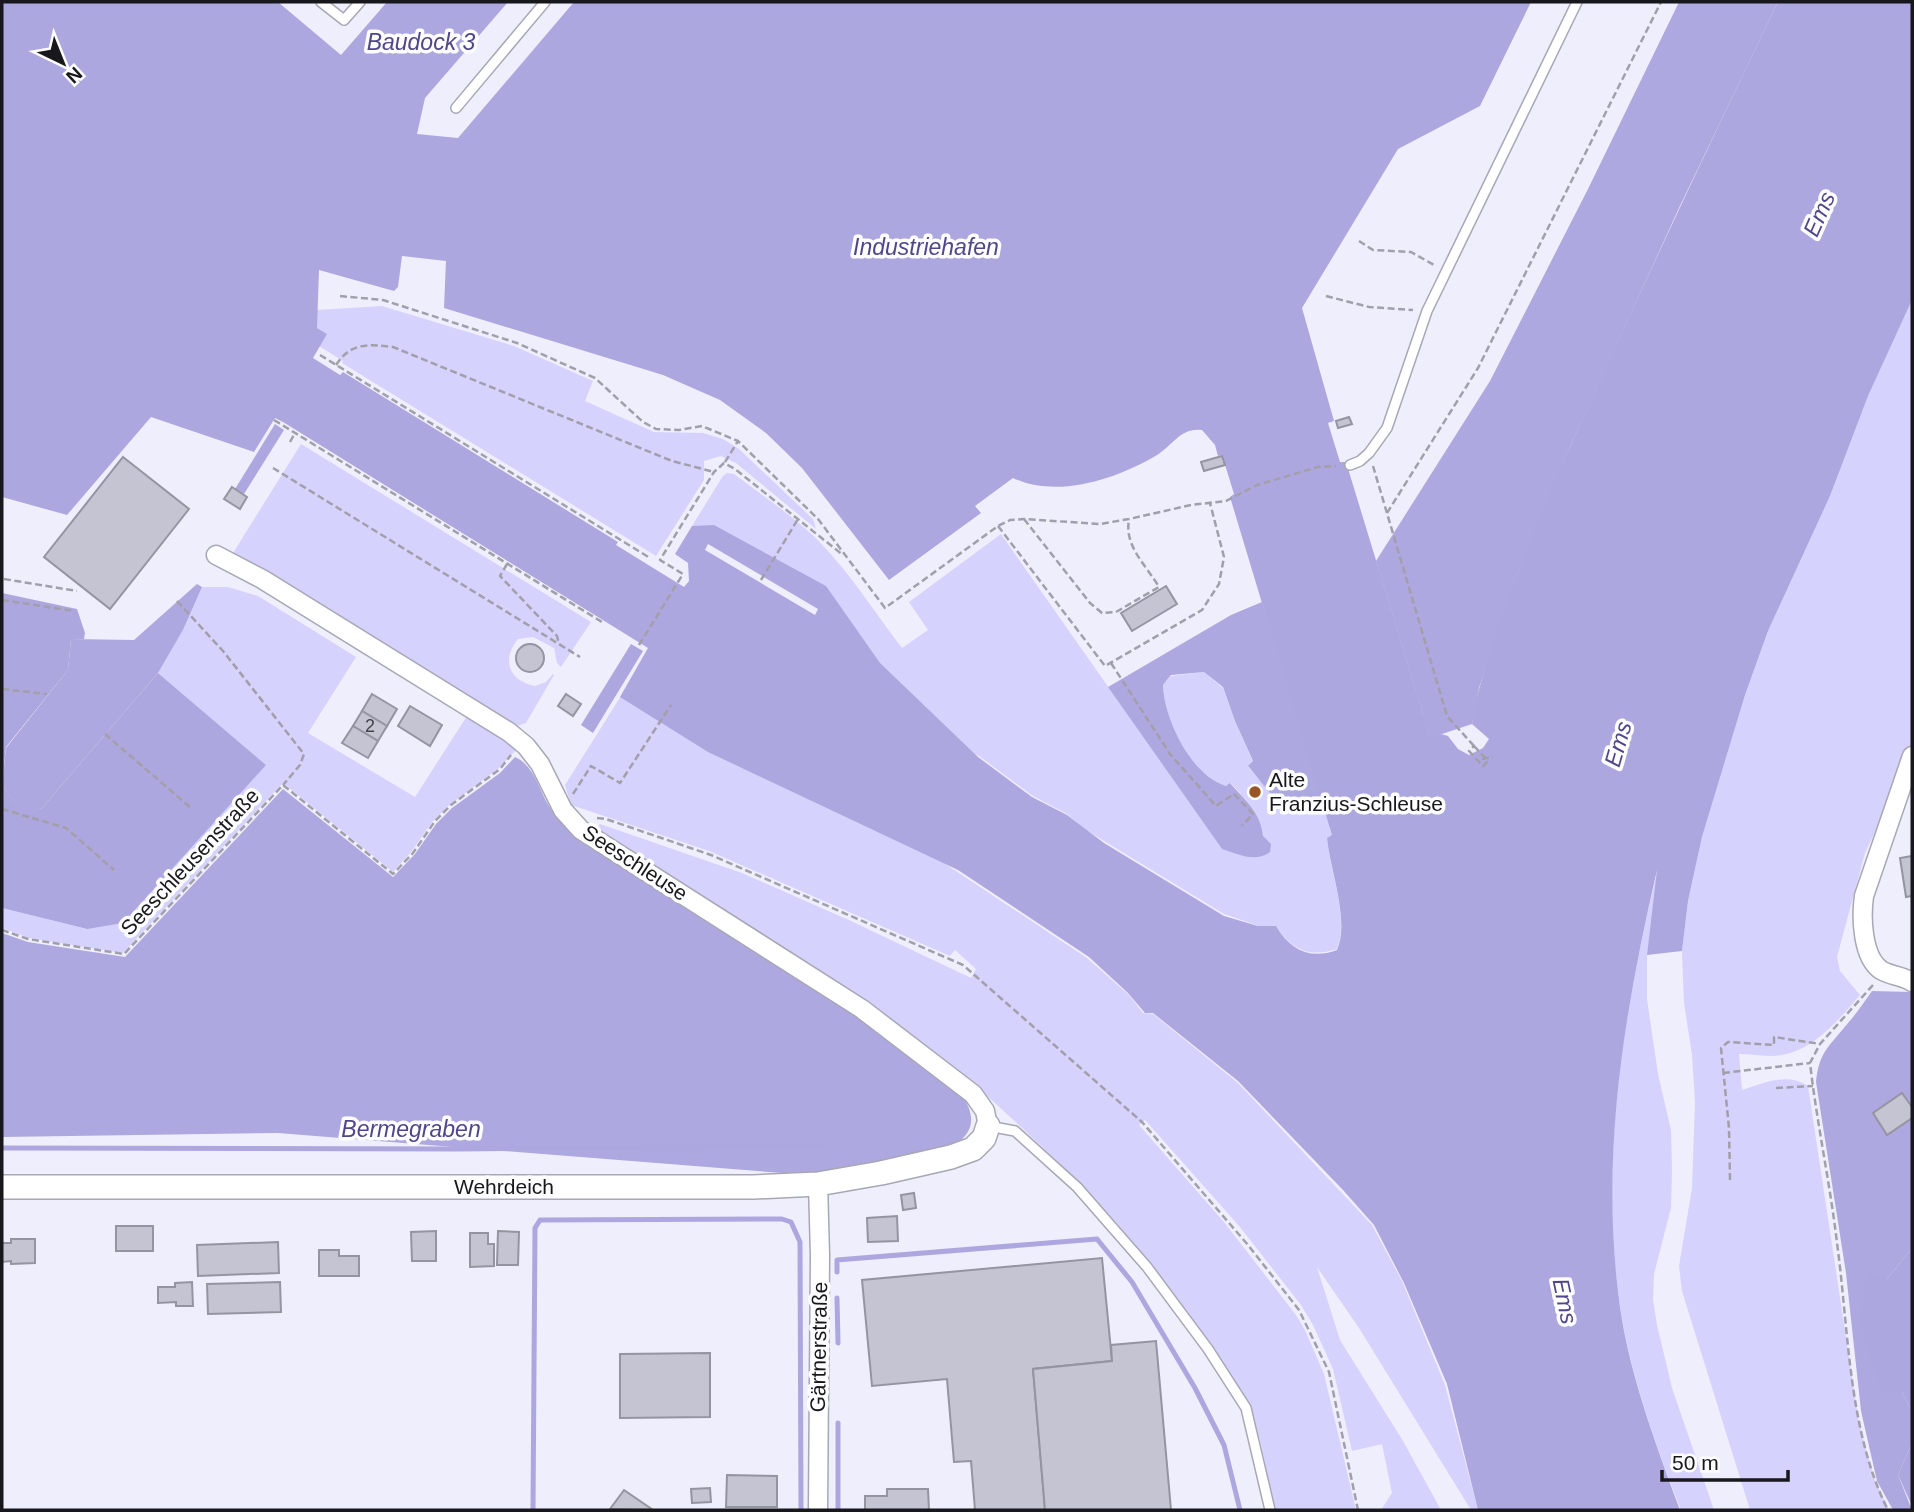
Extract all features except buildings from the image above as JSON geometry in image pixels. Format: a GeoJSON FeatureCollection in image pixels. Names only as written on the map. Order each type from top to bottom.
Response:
{"type":"FeatureCollection","features":[{"type":"Feature","properties":{"kind":"street","name":"Seeschleuse"},"geometry":{"type":"LineString","coordinates":[[216,555],[262,579],[509,732],[526,746],[540,764],[566,814],[596,840],[862,1009],[973,1094],[985,1111],[988,1126]]}},
{"type":"Feature","properties":{"kind":"street"},"geometry":{"type":"LineString","coordinates":[[1912,756],[1863,905],[1869,953],[1877,967],[1912,982]]}},
{"type":"Feature","properties":{"kind":"street","name":"Wehrdeich"},"geometry":{"type":"LineString","coordinates":[[2,1187],[754,1187],[818,1184],[881,1174],[951,1157],[973,1149],[984,1138],[988,1126]]}},
{"type":"Feature","properties":{"kind":"street","name":"Gärtnerstraße"},"geometry":{"type":"LineString","coordinates":[[818,1184],[818,1510]]}},
{"type":"Feature","properties":{"kind":"lane"},"geometry":{"type":"LineString","coordinates":[[321,2],[344,20],[360,2]]}},
{"type":"Feature","properties":{"kind":"lane"},"geometry":{"type":"LineString","coordinates":[[456,108],[545,2]]}},
{"type":"Feature","properties":{"kind":"lane"},"geometry":{"type":"LineString","coordinates":[[1350,465],[1369,453],[1387,428],[1427,311],[1577,2]]}},
{"type":"Feature","properties":{"kind":"lane"},"geometry":{"type":"LineString","coordinates":[[988,1126],[1015,1131],[1077,1187],[1147,1267],[1208,1349],[1246,1408],[1270,1510]]}},
{"type":"Feature","properties":{"kind":"path"},"geometry":{"type":"LineString","coordinates":[[1387,513],[1478,368],[1661,2]]}},
{"type":"Feature","properties":{"kind":"path"},"geometry":{"type":"LineString","coordinates":[[1359,241],[1373,250],[1411,252],[1446,272]]}},
{"type":"Feature","properties":{"kind":"path"},"geometry":{"type":"LineString","coordinates":[[340,296],[383,300],[517,343],[595,378],[643,422],[656,429],[679,430],[702,426],[738,441],[814,514],[885,608],[1010,520],[1100,524],[1191,505],[1226,501],[1257,485],[1306,470],[1350,465]]}},
{"type":"Feature","properties":{"kind":"path"},"geometry":{"type":"LineString","coordinates":[[1326,296],[1369,307],[1427,311]]}},
{"type":"Feature","properties":{"kind":"path"},"geometry":{"type":"LineString","coordinates":[[336,365],[353,347],[368,344],[393,347],[672,461],[714,472]]}},
{"type":"Feature","properties":{"kind":"path"},"geometry":{"type":"LineString","coordinates":[[320,355],[650,558]]}},
{"type":"Feature","properties":{"kind":"path"},"geometry":{"type":"LineString","coordinates":[[274,420],[602,622]]}},
{"type":"Feature","properties":{"kind":"path"},"geometry":{"type":"LineString","coordinates":[[290,442],[295,433]]}},
{"type":"Feature","properties":{"kind":"path"},"geometry":{"type":"LineString","coordinates":[[639,645],[683,575],[660,560],[714,472],[724,463],[738,441]]}},
{"type":"Feature","properties":{"kind":"path"},"geometry":{"type":"LineString","coordinates":[[1369,453],[1447,716],[1488,761],[1483,766],[1469,751],[1474,746]]}},
{"type":"Feature","properties":{"kind":"path"},"geometry":{"type":"LineString","coordinates":[[724,463],[735,468],[847,558]]}},
{"type":"Feature","properties":{"kind":"path"},"geometry":{"type":"LineString","coordinates":[[273,468],[580,657]]}},
{"type":"Feature","properties":{"kind":"path"},"geometry":{"type":"LineString","coordinates":[[998,526],[1105,666],[1202,610],[1219,584],[1224,557],[1210,503]]}},
{"type":"Feature","properties":{"kind":"path"},"geometry":{"type":"LineString","coordinates":[[761,580],[797,519]]}},
{"type":"Feature","properties":{"kind":"path"},"geometry":{"type":"LineString","coordinates":[[1024,519],[1090,603],[1102,613],[1116,612],[1159,587],[1142,559],[1133,551],[1127,531],[1129,519]]}},
{"type":"Feature","properties":{"kind":"path"},"geometry":{"type":"LineString","coordinates":[[507,564],[500,576],[557,636],[560,645]]}},
{"type":"Feature","properties":{"kind":"path"},"geometry":{"type":"LineString","coordinates":[[4,579],[77,591]]}},
{"type":"Feature","properties":{"kind":"path"},"geometry":{"type":"LineString","coordinates":[[2,600],[74,611]]}},
{"type":"Feature","properties":{"kind":"path"},"geometry":{"type":"LineString","coordinates":[[177,601],[223,651],[304,754],[300,765],[283,785]]}},
{"type":"Feature","properties":{"kind":"path"},"geometry":{"type":"LineString","coordinates":[[1111,663],[1170,754],[1216,806],[1234,794],[1253,814],[1242,826]]}},
{"type":"Feature","properties":{"kind":"path"},"geometry":{"type":"LineString","coordinates":[[2,689],[47,694]]}},
{"type":"Feature","properties":{"kind":"path"},"geometry":{"type":"LineString","coordinates":[[671,705],[620,783],[591,766],[566,814],[606,818],[711,855],[963,965],[1111,1094],[1142,1122],[1248,1245],[1299,1310],[1329,1372],[1359,1510]]}},
{"type":"Feature","properties":{"kind":"path"},"geometry":{"type":"LineString","coordinates":[[105,734],[191,808]]}},
{"type":"Feature","properties":{"kind":"path","name":"Seeschleusenstraße"},"geometry":{"type":"LineString","coordinates":[[2,930],[28,939],[124,954],[283,785],[393,874],[450,805],[500,769],[514,752],[526,746]]}},
{"type":"Feature","properties":{"kind":"path"},"geometry":{"type":"LineString","coordinates":[[1482,760],[1493,757]]}},
{"type":"Feature","properties":{"kind":"path"},"geometry":{"type":"LineString","coordinates":[[2,809],[66,828],[114,870]]}},
{"type":"Feature","properties":{"kind":"path"},"geometry":{"type":"LineString","coordinates":[[1885,972],[1820,1044],[1811,1063],[1837,1241],[1859,1423],[1876,1485],[1888,1510]]}},
{"type":"Feature","properties":{"kind":"path"},"geometry":{"type":"LineString","coordinates":[[1730,1180],[1729,1128],[1721,1048],[1728,1042],[1774,1045],[1773,1037],[1820,1044]]}},
{"type":"Feature","properties":{"kind":"path"},"geometry":{"type":"LineString","coordinates":[[1722,1073],[1811,1063]]}},
{"type":"Feature","properties":{"kind":"path"},"geometry":{"type":"LineString","coordinates":[[1776,1088],[1813,1086]]}},
{"type":"Feature","properties":{"kind":"shaded area"},"geometry":{"type":"Polygon","coordinates":[[[1679,2],[1778,2],[1679,208],[1571,445],[1518,573],[1479,688],[1472,724],[1430,738],[1376,561],[1490,381],[1679,2]]]}},
{"type":"Feature","properties":{"kind":"shaded area"},"geometry":{"type":"Polygon","coordinates":[[[1912,300],[1912,746],[1904,771],[1865,853],[1837,957],[1840,971],[1860,995],[1822,1035],[1799,1050],[1772,1056],[1739,1054],[1742,1090],[1784,1079],[1808,1086],[1859,1423],[1874,1478],[1889,1510],[1750,1510],[1682,1291],[1679,1266],[1692,1188],[1695,1103],[1692,1055],[1684,1003],[1682,951],[1688,901],[1702,837],[1745,695],[1768,631],[1830,496],[1868,396],[1912,300]]]}},
{"type":"Feature","properties":{"kind":"shaded area"},"geometry":{"type":"Polygon","coordinates":[[[382,306],[514,346],[593,381],[585,401],[654,432],[703,433],[723,439],[739,449],[813,519],[816,529],[736,463],[721,456],[704,461],[704,480],[656,556],[342,363],[343,361],[319,346],[326,334],[317,328],[317,310],[382,306]]]}},
{"type":"Feature","properties":{"kind":"shaded area"},"geometry":{"type":"Polygon","coordinates":[[[301,444],[591,622],[561,667],[557,663],[554,648],[533,637],[518,639],[509,662],[519,680],[535,686],[554,675],[526,723],[517,726],[233,553],[301,444]]]}},
{"type":"Feature","properties":{"kind":"shaded area"},"geometry":{"type":"Polygon","coordinates":[[[727,473],[734,474],[771,501],[820,543],[902,648],[928,630],[909,602],[1001,534],[1222,849],[1263,836],[1262,828],[1252,807],[1231,783],[1226,786],[1213,780],[1191,758],[1168,714],[1163,685],[1171,676],[1204,672],[1223,688],[1253,762],[1248,767],[1276,798],[1306,813],[1325,808],[1333,835],[1327,838],[1340,909],[1341,924],[1337,949],[1318,953],[1302,950],[1288,941],[1276,926],[1259,926],[1224,914],[1086,830],[1067,814],[1033,796],[979,756],[940,738],[802,590],[692,526],[727,473]]]}},
{"type":"Feature","properties":{"kind":"shaded area"},"geometry":{"type":"Polygon","coordinates":[[[197,584],[202,587],[183,630],[158,673],[42,808],[23,816],[2,785],[6,748],[68,670],[71,639],[134,640],[197,584]]]}},
{"type":"Feature","properties":{"kind":"shaded area"},"geometry":{"type":"Polygon","coordinates":[[[202,587],[228,587],[258,596],[356,657],[308,733],[415,797],[467,716],[519,747],[499,768],[448,806],[393,872],[283,783],[123,953],[29,938],[2,928],[2,908],[86,929],[266,765],[158,673],[183,630],[202,587]]]}},
{"type":"Feature","properties":{"kind":"shaded area"},"geometry":{"type":"Polygon","coordinates":[[[1262,602],[1325,808],[1299,811],[1289,808],[1272,795],[1248,766],[1253,761],[1223,687],[1204,672],[1171,675],[1163,685],[1168,714],[1191,758],[1213,780],[1226,786],[1230,783],[1256,813],[1263,836],[1271,844],[1270,852],[1252,857],[1222,849],[1108,687],[1231,615],[1262,602]]]}},
{"type":"Feature","properties":{"kind":"shaded area"},"geometry":{"type":"Polygon","coordinates":[[[626,688],[828,786],[1087,958],[1129,995],[1143,1013],[1153,1014],[1238,1083],[1372,1225],[1402,1281],[1445,1385],[1478,1510],[1471,1510],[1359,1328],[1317,1267],[1340,1340],[1403,1441],[1441,1510],[1381,1510],[1392,1493],[1382,1444],[1352,1451],[1333,1369],[1301,1305],[1240,1227],[1145,1120],[1139,1125],[1224,1222],[1296,1315],[1324,1374],[1356,1510],[1274,1510],[1258,1432],[1238,1385],[1129,1238],[1067,1171],[975,1085],[595,830],[600,824],[742,873],[971,978],[976,969],[955,950],[950,956],[709,851],[571,805],[565,785],[626,688]]]}},
{"type":"Feature","properties":{"kind":"shaded area"},"geometry":{"type":"Polygon","coordinates":[[[515,757],[527,766],[552,811],[578,840],[858,1015],[961,1093],[970,1112],[970,1127],[967,1133],[944,1151],[820,1176],[278,1133],[2,1137],[2,933],[28,942],[125,957],[283,789],[393,877],[452,808],[500,773],[515,757]]]}},
{"type":"Feature","properties":{"kind":"shaded area"},"geometry":{"type":"Polygon","coordinates":[[[1660,859],[1647,955],[1647,999],[1658,1074],[1671,1130],[1672,1169],[1671,1208],[1654,1274],[1653,1300],[1672,1388],[1714,1510],[1681,1510],[1661,1457],[1628,1347],[1618,1291],[1613,1236],[1614,1127],[1620,1074],[1637,966],[1660,859]]]}},
{"type":"Feature","properties":{"kind":"shaded area"},"geometry":{"type":"Polygon","coordinates":[[[1872,991],[1912,994],[1912,1248],[1887,1279],[1902,1392],[1912,1411],[1912,1443],[1898,1475],[1912,1510],[1893,1510],[1877,1481],[1861,1411],[1846,1273],[1816,1082],[1826,1050],[1872,991]]]}},
{"type":"Feature","properties":{"kind":"water"},"geometry":{"type":"Polygon","coordinates":[[[2,2],[278,2],[341,55],[387,2],[508,2],[425,98],[417,134],[458,138],[574,2],[1531,2],[1480,106],[1398,149],[1302,308],[1334,421],[1328,423],[1340,462],[1346,462],[1430,737],[1441,734],[1448,736],[1458,749],[1469,755],[1483,748],[1489,739],[1472,724],[1474,708],[1500,623],[1531,539],[1623,329],[1778,2],[1912,2],[1912,300],[1868,396],[1830,496],[1768,631],[1745,695],[1702,837],[1688,901],[1682,951],[1647,955],[1657,870],[1626,1026],[1614,1131],[1612,1184],[1618,1291],[1634,1375],[1680,1510],[1478,1510],[1447,1384],[1404,1283],[1374,1225],[1238,1081],[1153,1013],[1145,1013],[1128,993],[1089,957],[958,870],[708,752],[620,697],[648,648],[283,422],[275,418],[254,452],[151,417],[67,515],[2,497],[2,2]],[[402,256],[398,287],[394,291],[319,270],[317,328],[327,334],[313,358],[340,375],[343,372],[618,542],[616,545],[684,587],[689,581],[688,563],[675,554],[692,526],[714,525],[826,586],[880,663],[978,757],[1032,797],[1067,815],[1104,843],[1224,916],[1258,926],[1276,926],[1294,947],[1302,951],[1318,954],[1337,950],[1341,925],[1340,910],[1327,838],[1332,835],[1230,497],[1234,494],[1222,455],[1218,456],[1215,445],[1202,430],[1188,431],[1157,455],[1124,472],[1086,483],[1048,487],[1013,478],[975,506],[981,513],[889,580],[802,468],[766,433],[720,400],[663,375],[444,308],[446,261],[402,256]]]}},
{"type":"Feature","properties":{"kind":"water"},"geometry":{"type":"Polygon","coordinates":[[[275,424],[284,430],[244,494],[235,489],[275,424]]]}},
{"type":"Feature","properties":{"kind":"water"},"geometry":{"type":"Polygon","coordinates":[[[2,593],[77,609],[85,633],[84,639],[71,639],[68,670],[6,747],[2,785],[2,593]]]}},
{"type":"Feature","properties":{"kind":"water"},"geometry":{"type":"Polygon","coordinates":[[[631,644],[643,651],[593,733],[581,725],[631,644]]]}},
{"type":"Feature","properties":{"kind":"water"},"geometry":{"type":"Polygon","coordinates":[[[158,673],[266,765],[123,923],[87,929],[2,908],[2,785],[23,815],[42,808],[158,673]]]}},
{"type":"Feature","properties":{"kind":"water"},"geometry":{"type":"Polygon","coordinates":[[[1912,1248],[1912,1411],[1902,1392],[1881,1392],[1860,1320],[1867,1273],[1887,1279],[1912,1248]]]}},
{"type":"Feature","properties":{"kind":"water"},"geometry":{"type":"Polygon","coordinates":[[[1912,1443],[1912,1506],[1898,1475],[1912,1443]]]}},
{"type":"Feature","properties":{"kind":"pier"},"geometry":{"type":"Polygon","coordinates":[[[708,544],[818,609],[815,615],[705,550],[708,544]]]}},
{"type":"Feature","properties":{"kind":"waterway","name":"Bermegraben"},"geometry":{"type":"LineString","coordinates":[[2,1148],[458,1149],[820,1146]]}},
{"type":"Feature","properties":{"kind":"waterway"},"geometry":{"type":"LineString","coordinates":[[533,1510],[535,1228],[540,1220],[782,1219],[791,1222],[800,1242],[801,1510]]}},
{"type":"Feature","properties":{"kind":"waterway"},"geometry":{"type":"LineString","coordinates":[[837,1272],[837,1260],[1097,1239],[1132,1282],[1195,1388],[1224,1445],[1240,1510]]}},
{"type":"Feature","properties":{"kind":"waterway"},"geometry":{"type":"LineString","coordinates":[[837,1298],[838,1343]]}},
{"type":"Feature","properties":{"kind":"waterway"},"geometry":{"type":"LineString","coordinates":[[838,1423],[838,1510]]}},
{"type":"Feature","properties":{"kind":"place","name":"Alte Franzius-Schleuse"},"geometry":{"type":"Point","coordinates":[1255,792]}},
{"type":"Feature","properties":{"kind":"water label","name":"Baudock 3"},"geometry":{"type":"Point","coordinates":[421,42]}},
{"type":"Feature","properties":{"kind":"water label","name":"Ems"},"geometry":{"type":"Point","coordinates":[1819,214]}},
{"type":"Feature","properties":{"kind":"water label","name":"Industriehafen"},"geometry":{"type":"Point","coordinates":[926,247]}},
{"type":"Feature","properties":{"kind":"water label","name":"Ems"},"geometry":{"type":"Point","coordinates":[1618,744]}},
{"type":"Feature","properties":{"kind":"water label","name":"Ems"},"geometry":{"type":"Point","coordinates":[1565,1301]}}]}
